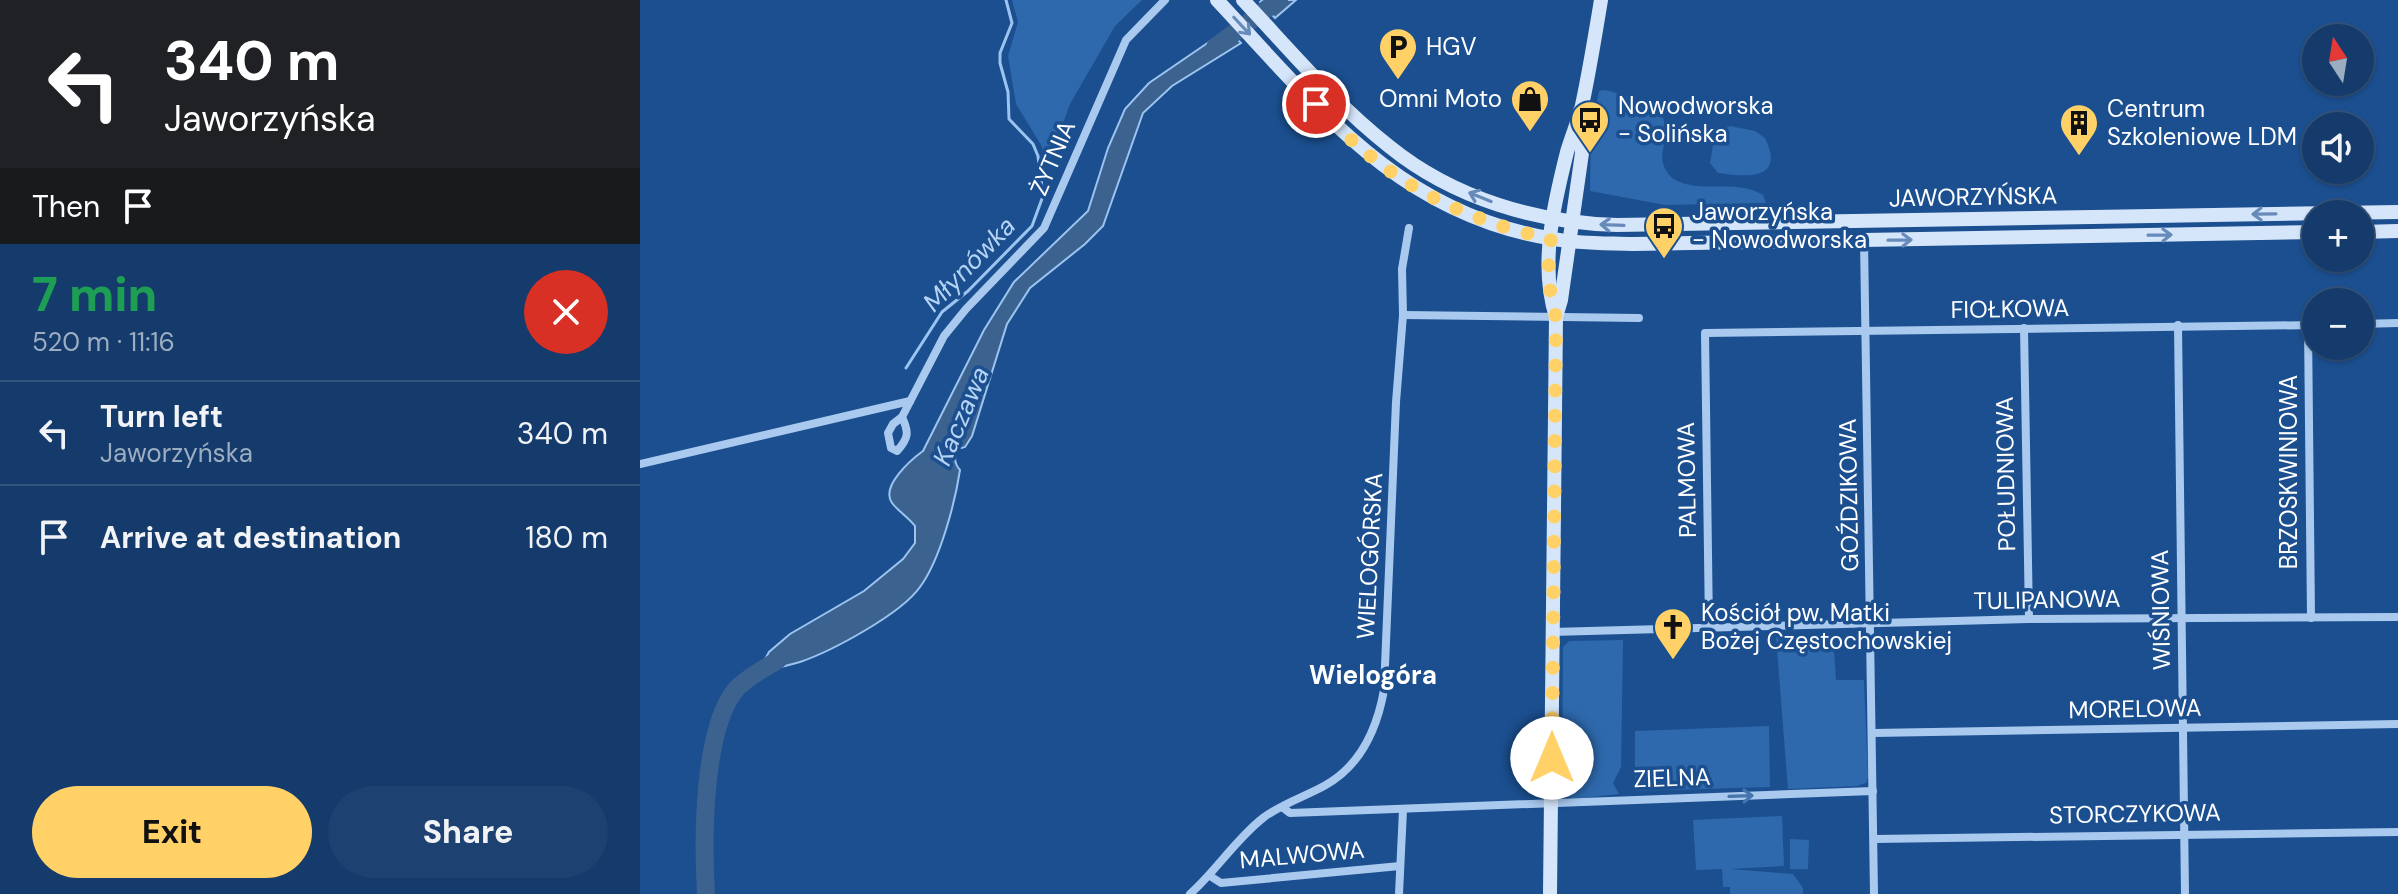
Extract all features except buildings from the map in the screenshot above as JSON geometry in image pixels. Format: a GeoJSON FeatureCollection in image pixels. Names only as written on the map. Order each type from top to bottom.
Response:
{"type":"FeatureCollection","features":[{"type":"Feature","properties":{"kind":"main road","name":"JAWORZYŃSKA"},"geometry":{"type":"LineString","coordinates":[[1243,0],[1361,123],[1391,148],[1424,171],[1497,204],[1554,219],[1617,225],[2398,212]]}},
{"type":"Feature","properties":{"kind":"main road"},"geometry":{"type":"LineString","coordinates":[[1556,317],[1550,297],[1548,257],[1601,0]]}},
{"type":"Feature","properties":{"kind":"main road","name":"JAWORZYŃSKA"},"geometry":{"type":"LineString","coordinates":[[1218,1],[1349,139],[1407,184],[1478,219],[1551,239],[1633,244],[2302,232]]}},
{"type":"Feature","properties":{"kind":"main road"},"geometry":{"type":"LineString","coordinates":[[1550,894],[1556,317],[1582,153],[1580,111]]}},
{"type":"Feature","properties":{"kind":"main road"},"geometry":{"type":"LineString","coordinates":[[2374,232],[2398,231]]}},
{"type":"Feature","properties":{"kind":"street","name":"ŻYTNIA"},"geometry":{"type":"LineString","coordinates":[[902,417],[944,336],[1044,228],[1126,40],[1165,0]]}},
{"type":"Feature","properties":{"kind":"street","name":"WIELOGÓRSKA"},"geometry":{"type":"LineString","coordinates":[[1190,894],[1260,820],[1328,784],[1345,771],[1372,735],[1384,690],[1396,402],[1403,315],[1402,269],[1409,228]]}},
{"type":"Feature","properties":{"kind":"street","name":"GOŹDZIKOWA"},"geometry":{"type":"LineString","coordinates":[[1864,240],[1874,894]]}},
{"type":"Feature","properties":{"kind":"street"},"geometry":{"type":"LineString","coordinates":[[1403,315],[1639,318]]}},
{"type":"Feature","properties":{"kind":"street"},"geometry":{"type":"LineString","coordinates":[[2374,324],[2398,323]]}},
{"type":"Feature","properties":{"kind":"street","name":"WIŚNIOWA"},"geometry":{"type":"LineString","coordinates":[[2178,325],[2185,894]]}},
{"type":"Feature","properties":{"kind":"street","name":"FIOŁKOWA"},"geometry":{"type":"LineString","coordinates":[[1705,333],[2302,325]]}},
{"type":"Feature","properties":{"kind":"street","name":"POŁUDNIOWA"},"geometry":{"type":"LineString","coordinates":[[2024,328],[2029,619]]}},
{"type":"Feature","properties":{"kind":"street","name":"PALMOWA"},"geometry":{"type":"LineString","coordinates":[[1705,333],[1709,627]]}},
{"type":"Feature","properties":{"kind":"street","name":"BRZOSKWINIOWA"},"geometry":{"type":"LineString","coordinates":[[2311,618],[2312,360]]}},
{"type":"Feature","properties":{"kind":"street"},"geometry":{"type":"LineString","coordinates":[[640,464],[910,401]]}},
{"type":"Feature","properties":{"kind":"street","name":"TULIPANOWA"},"geometry":{"type":"LineString","coordinates":[[1552,632],[2029,619],[2398,617]]}},
{"type":"Feature","properties":{"kind":"street","name":"MORELOWA"},"geometry":{"type":"LineString","coordinates":[[1873,733],[2398,724]]}},
{"type":"Feature","properties":{"kind":"street","name":"ZIELNA"},"geometry":{"type":"LineString","coordinates":[[1282,807],[1290,813],[1403,810],[1873,791]]}},
{"type":"Feature","properties":{"kind":"street"},"geometry":{"type":"LineString","coordinates":[[1399,894],[1403,810]]}},
{"type":"Feature","properties":{"kind":"street","name":"STORCZYKOWA"},"geometry":{"type":"LineString","coordinates":[[1874,839],[2398,832]]}},
{"type":"Feature","properties":{"kind":"street","name":"MALWOWA"},"geometry":{"type":"LineString","coordinates":[[1210,876],[1221,883],[1400,866]]}},
{"type":"Feature","properties":{"kind":"shaded area"},"geometry":{"type":"Polygon","coordinates":[[[1012,0],[1142,0],[1115,26],[1070,104],[1048,165],[1041,145],[1016,104],[1008,56],[1018,22],[1012,0]]]}},
{"type":"Feature","properties":{"kind":"shaded area"},"geometry":{"type":"Polygon","coordinates":[[[1599,91],[1640,101],[1662,116],[1666,131],[1662,157],[1672,178],[1694,186],[1752,190],[1763,195],[1766,203],[1665,205],[1590,191],[1591,131],[1599,91]]]}},
{"type":"Feature","properties":{"kind":"shaded area"},"geometry":{"type":"Polygon","coordinates":[[[1730,126],[1755,131],[1765,138],[1770,152],[1766,169],[1750,175],[1718,173],[1710,163],[1715,133],[1730,126]]]}},
{"type":"Feature","properties":{"kind":"shaded area"},"geometry":{"type":"Polygon","coordinates":[[[1833,634],[1836,680],[1864,680],[1868,778],[1866,783],[1857,786],[1788,789],[1776,637],[1833,634]]]}},
{"type":"Feature","properties":{"kind":"shaded area"},"geometry":{"type":"Polygon","coordinates":[[[1623,640],[1621,767],[1613,783],[1619,794],[1574,799],[1562,795],[1563,647],[1569,641],[1623,640]]]}},
{"type":"Feature","properties":{"kind":"shaded area"},"geometry":{"type":"Polygon","coordinates":[[[1769,726],[1770,787],[1635,791],[1635,731],[1769,726]]]}},
{"type":"Feature","properties":{"kind":"shaded area"},"geometry":{"type":"Polygon","coordinates":[[[1782,816],[1784,866],[1730,869],[1793,874],[1803,888],[1803,894],[1730,894],[1730,887],[1723,887],[1722,869],[1696,870],[1693,820],[1782,816]]]}},
{"type":"Feature","properties":{"kind":"shaded area"},"geometry":{"type":"Polygon","coordinates":[[[1790,839],[1809,840],[1808,869],[1790,869],[1790,839]]]}},
{"type":"Feature","properties":{"kind":"water"},"geometry":{"type":"Polygon","coordinates":[[[1296,0],[1275,18],[1260,2],[1296,0]]]}},
{"type":"Feature","properties":{"kind":"water"},"geometry":{"type":"Polygon","coordinates":[[[1228,29],[1241,43],[1172,86],[1143,113],[1103,226],[1030,288],[1007,324],[972,436],[965,447],[958,449],[955,458],[960,470],[950,514],[934,562],[920,587],[898,609],[847,641],[800,662],[758,672],[769,652],[790,634],[864,591],[903,559],[915,543],[915,526],[892,503],[890,489],[899,474],[923,451],[984,330],[1014,282],[1088,211],[1108,148],[1125,109],[1149,83],[1228,29]]]}},
{"type":"Feature","properties":{"kind":"waterway","name":"Młynówka"},"geometry":{"type":"LineString","coordinates":[[906,368],[942,312],[968,291],[1032,226],[1043,196],[1038,156],[1033,144],[1009,119],[1008,92],[1000,63],[1000,53],[1012,23],[1006,0]]}},
{"type":"Feature","properties":{"kind":"waterway","name":"Kaczawa"},"geometry":{"type":"LineString","coordinates":[[1215,47],[1279,0]]}},
{"type":"Feature","properties":{"kind":"waterway","name":"Kaczawa"},"geometry":{"type":"LineString","coordinates":[[706,894],[707,787],[717,730],[725,706],[737,688],[778,660]]}},
{"type":"Feature","properties":{"kind":"place","name":"HGV"},"geometry":{"type":"Point","coordinates":[1398,81]}},
{"type":"Feature","properties":{"kind":"place","name":"Omni Moto"},"geometry":{"type":"Point","coordinates":[1530,133]}},
{"type":"Feature","properties":{"kind":"place","name":"Nowodworska - Solińska"},"geometry":{"type":"Point","coordinates":[1590,154]}},
{"type":"Feature","properties":{"kind":"place","name":"Centrum Szkoleniowe LDM"},"geometry":{"type":"Point","coordinates":[2079,157]}},
{"type":"Feature","properties":{"kind":"place","name":"Jaworzyńska - Nowodworska"},"geometry":{"type":"Point","coordinates":[1664,260]}},
{"type":"Feature","properties":{"kind":"place","name":"Kościół pw. Matki Bożej Częstochowskiej"},"geometry":{"type":"Point","coordinates":[1673,661]}},
{"type":"Feature","properties":{"kind":"district","name":"Wielogóra"},"geometry":{"type":"Point","coordinates":[1373,675]}},
{"type":"Feature","properties":{"kind":"route"},"geometry":{"type":"LineString","coordinates":[[1316,104],[1349,139],[1407,184],[1478,219],[1551,239],[1548,257],[1550,297],[1556,317],[1552,758]]}}]}
